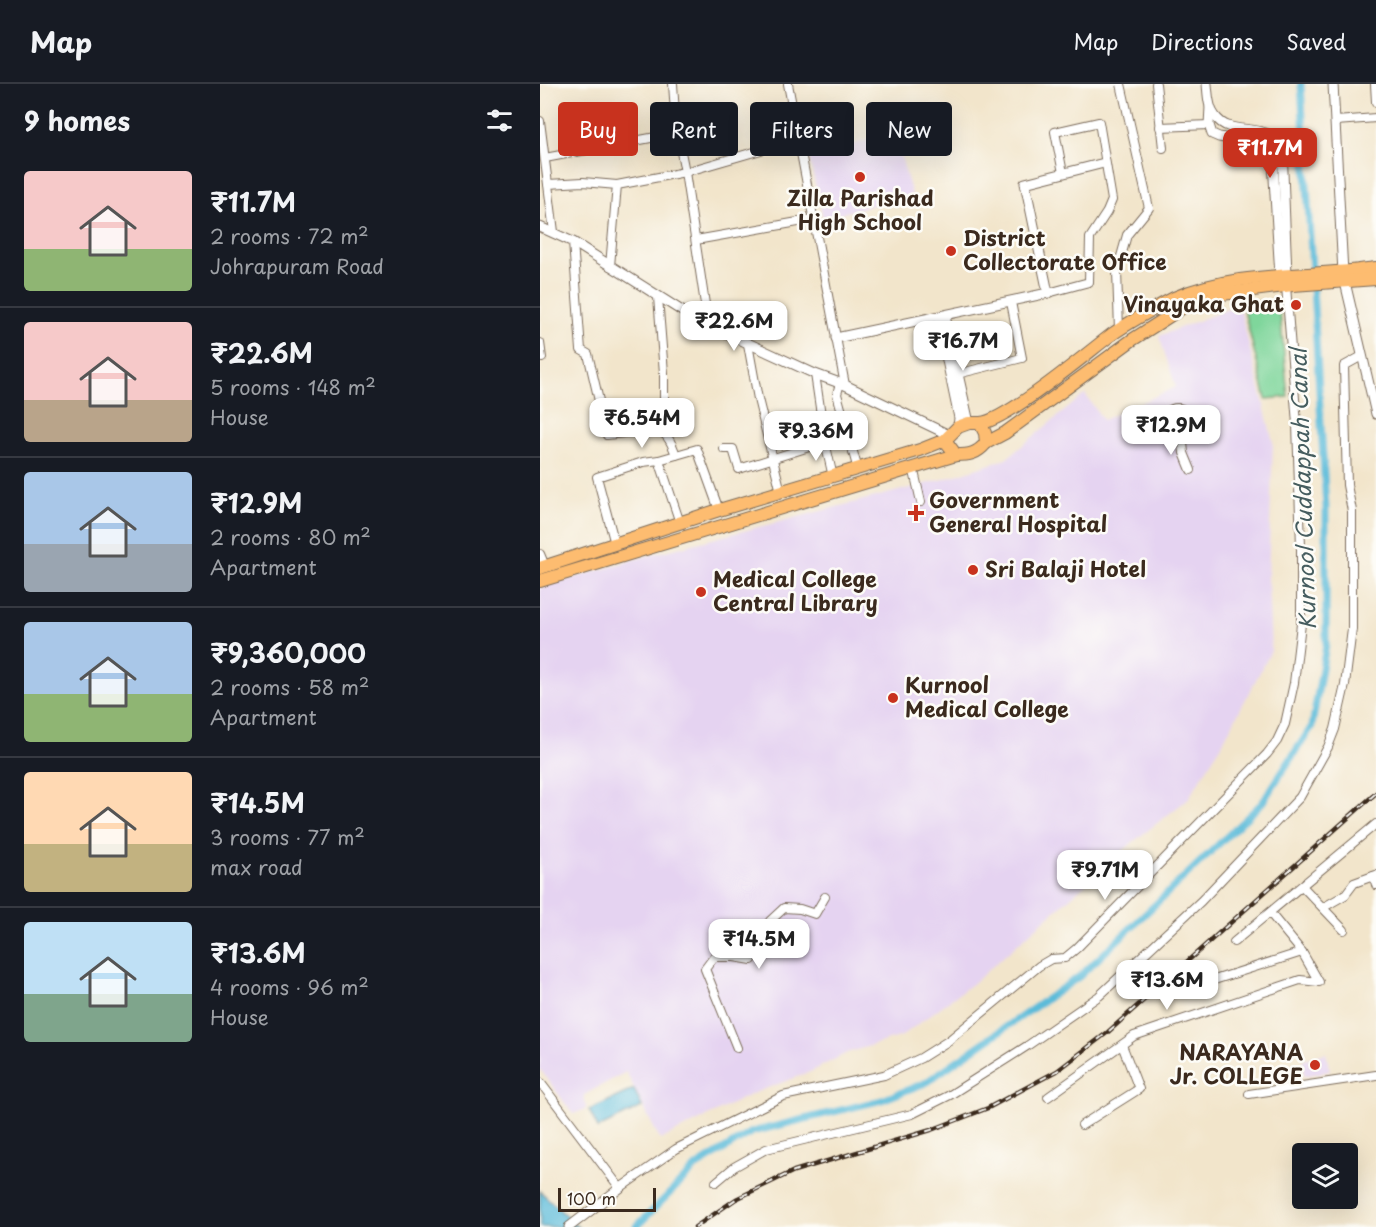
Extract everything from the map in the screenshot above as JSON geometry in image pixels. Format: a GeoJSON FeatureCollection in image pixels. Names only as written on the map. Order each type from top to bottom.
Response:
{"type":"FeatureCollection","features":[{"type":"Feature","properties":{"kind":"main road"},"geometry":{"type":"LineString","coordinates":[[1344,277],[1376,268]]}},
{"type":"Feature","properties":{"kind":"main road"},"geometry":{"type":"LineString","coordinates":[[542,562],[615,544],[719,510],[858,470],[995,418],[1022,402],[1119,330],[1169,301],[1219,282],[1344,277],[1376,279]]}},
{"type":"Feature","properties":{"kind":"main road"},"geometry":{"type":"LineString","coordinates":[[540,580],[913,467],[956,455],[969,455],[1005,433],[1132,340],[1182,308],[1222,294],[1288,280]]}},
{"type":"Feature","properties":{"kind":"main road"},"geometry":{"type":"LineString","coordinates":[[960,430],[985,433],[986,443]]}},
{"type":"Feature","properties":{"kind":"main road"},"geometry":{"type":"LineString","coordinates":[[956,455],[960,430]]}},
{"type":"Feature","properties":{"kind":"street"},"geometry":{"type":"LineString","coordinates":[[673,84],[674,102]]}},
{"type":"Feature","properties":{"kind":"street"},"geometry":{"type":"LineString","coordinates":[[788,84],[792,102]]}},
{"type":"Feature","properties":{"kind":"street"},"geometry":{"type":"LineString","coordinates":[[1119,330],[1118,271],[1127,235],[1149,208],[1122,84]]}},
{"type":"Feature","properties":{"kind":"street"},"geometry":{"type":"LineString","coordinates":[[1156,84],[1163,148]]}},
{"type":"Feature","properties":{"kind":"street"},"geometry":{"type":"LineString","coordinates":[[1207,84],[1212,134],[1272,146],[1288,280]]}},
{"type":"Feature","properties":{"kind":"street"},"geometry":{"type":"LineString","coordinates":[[1333,84],[1344,277],[1362,356],[1372,381],[1376,414]]}},
{"type":"Feature","properties":{"kind":"street"},"geometry":{"type":"LineString","coordinates":[[1375,84],[1376,102]]}},
{"type":"Feature","properties":{"kind":"street"},"geometry":{"type":"LineString","coordinates":[[1336,121],[1376,118]]}},
{"type":"Feature","properties":{"kind":"street"},"geometry":{"type":"LineString","coordinates":[[540,121],[554,232]]}},
{"type":"Feature","properties":{"kind":"street"},"geometry":{"type":"LineString","coordinates":[[569,1227],[676,1149],[783,1096],[884,1075],[921,1058],[948,1041],[1039,966],[1051,959],[1065,958],[1077,948],[1267,754],[1277,741],[1285,724],[1294,682],[1301,624],[1297,424],[1282,146],[1266,131],[1235,128],[1212,121],[1160,127]]}},
{"type":"Feature","properties":{"kind":"street"},"geometry":{"type":"LineString","coordinates":[[836,338],[1048,294],[1089,282],[1090,238],[1112,200],[1104,163],[1099,122],[1055,132],[1063,173]]}},
{"type":"Feature","properties":{"kind":"street"},"geometry":{"type":"LineString","coordinates":[[545,158],[650,138]]}},
{"type":"Feature","properties":{"kind":"street"},"geometry":{"type":"LineString","coordinates":[[548,184],[583,182],[617,185],[685,172],[750,153]]}},
{"type":"Feature","properties":{"kind":"street"},"geometry":{"type":"LineString","coordinates":[[682,156],[708,324]]}},
{"type":"Feature","properties":{"kind":"street"},"geometry":{"type":"LineString","coordinates":[[802,156],[836,338],[842,384],[837,394],[858,470]]}},
{"type":"Feature","properties":{"kind":"street"},"geometry":{"type":"LineString","coordinates":[[1048,294],[1025,183],[1104,163]]}},
{"type":"Feature","properties":{"kind":"street"},"geometry":{"type":"LineString","coordinates":[[610,266],[617,185]]}},
{"type":"Feature","properties":{"kind":"street"},"geometry":{"type":"LineString","coordinates":[[696,240],[815,219]]}},
{"type":"Feature","properties":{"kind":"street"},"geometry":{"type":"LineString","coordinates":[[540,227],[573,242],[658,297],[748,344],[815,374],[960,430],[954,375],[942,317]]}},
{"type":"Feature","properties":{"kind":"street"},"geometry":{"type":"LineString","coordinates":[[573,242],[581,350],[588,354],[607,435],[657,429],[664,433],[673,445],[676,455]]}},
{"type":"Feature","properties":{"kind":"street"},"geometry":{"type":"LineString","coordinates":[[658,297],[664,373],[664,433]]}},
{"type":"Feature","properties":{"kind":"street"},"geometry":{"type":"LineString","coordinates":[[954,375],[1022,358],[1011,302]]}},
{"type":"Feature","properties":{"kind":"street"},"geometry":{"type":"LineString","coordinates":[[540,343],[541,356]]}},
{"type":"Feature","properties":{"kind":"street"},"geometry":{"type":"LineString","coordinates":[[748,344],[758,399],[782,492]]}},
{"type":"Feature","properties":{"kind":"street"},"geometry":{"type":"LineString","coordinates":[[716,1182],[734,1167],[766,1149],[912,1114],[950,1095],[1027,1046],[1099,996],[1201,902],[1300,797],[1328,747],[1335,729],[1345,685],[1352,629],[1353,565],[1352,511],[1347,485],[1344,366],[1362,356]]}},
{"type":"Feature","properties":{"kind":"street"},"geometry":{"type":"LineString","coordinates":[[815,374],[825,442],[833,477]]}},
{"type":"Feature","properties":{"kind":"street"},"geometry":{"type":"LineString","coordinates":[[1182,432],[1184,453],[1191,470]]}},
{"type":"Feature","properties":{"kind":"street"},"geometry":{"type":"LineString","coordinates":[[724,449],[733,448],[739,469],[825,442]]}},
{"type":"Feature","properties":{"kind":"street"},"geometry":{"type":"LineString","coordinates":[[615,544],[597,477],[643,462],[697,449],[719,510]]}},
{"type":"Feature","properties":{"kind":"street"},"geometry":{"type":"LineString","coordinates":[[658,460],[680,523]]}},
{"type":"Feature","properties":{"kind":"street"},"geometry":{"type":"LineString","coordinates":[[913,467],[921,502]]}},
{"type":"Feature","properties":{"kind":"street"},"geometry":{"type":"LineString","coordinates":[[1234,942],[1376,824]]}},
{"type":"Feature","properties":{"kind":"street"},"geometry":{"type":"LineString","coordinates":[[1324,907],[1345,895],[1354,883],[1375,875],[1376,885]]}},
{"type":"Feature","properties":{"kind":"street"},"geometry":{"type":"LineString","coordinates":[[1303,887],[1344,930]]}},
{"type":"Feature","properties":{"kind":"street"},"geometry":{"type":"LineString","coordinates":[[737,1048],[705,969],[714,957],[752,960],[770,921],[784,908],[800,909],[815,914],[825,897]]}},
{"type":"Feature","properties":{"kind":"street"},"geometry":{"type":"LineString","coordinates":[[1048,1097],[1134,1036],[1300,980],[1319,982],[1302,952],[1270,913]]}},
{"type":"Feature","properties":{"kind":"street"},"geometry":{"type":"LineString","coordinates":[[1211,981],[1302,952]]}},
{"type":"Feature","properties":{"kind":"street"},"geometry":{"type":"LineString","coordinates":[[1082,1125],[1139,1089],[1122,1045]]}},
{"type":"Feature","properties":{"kind":"street"},"geometry":{"type":"LineString","coordinates":[[1249,1094],[1376,1075]]}},
{"type":"Feature","properties":{"kind":"street"},"geometry":{"type":"LineString","coordinates":[[540,1082],[620,1188]]}},
{"type":"Feature","properties":{"kind":"shaded area","name":"Zilla Parishad High School"},"geometry":{"type":"Polygon","coordinates":[[[866,141],[866,156],[901,156],[912,195],[823,218],[809,158],[854,156],[854,144],[866,141]]]}},
{"type":"Feature","properties":{"kind":"shaded area","name":"Kurnool Medical College"},"geometry":{"type":"Polygon","coordinates":[[[1239,305],[1273,442],[1268,579],[1271,651],[1221,746],[1188,799],[1133,842],[977,980],[902,1036],[847,1053],[810,1072],[754,1093],[660,1140],[626,1072],[584,1095],[586,1109],[573,1114],[540,1069],[540,588],[643,557],[941,480],[1006,459],[1085,394],[1103,420],[1176,387],[1159,336],[1239,305]]]}},
{"type":"Feature","properties":{"kind":"shaded area","name":"NARAYANA Jr. COLLEGE"},"geometry":{"type":"Polygon","coordinates":[[[1326,1053],[1330,1071],[1304,1076],[1302,1060],[1326,1053]]]}},
{"type":"Feature","properties":{"kind":"green space"},"geometry":{"type":"Polygon","coordinates":[[[1279,301],[1288,397],[1266,399],[1242,303],[1279,301]]]}},
{"type":"Feature","properties":{"kind":"water"},"geometry":{"type":"Polygon","coordinates":[[[634,1089],[642,1107],[598,1128],[589,1110],[634,1089]]]}},
{"type":"Feature","properties":{"kind":"water"},"geometry":{"type":"Polygon","coordinates":[[[540,1191],[578,1227],[540,1227],[540,1191]]]}},
{"type":"Feature","properties":{"kind":"waterway","name":"Kurnool Cuddappah Canal"},"geometry":{"type":"LineString","coordinates":[[636,1227],[697,1166],[752,1132],[882,1100],[925,1083],[1080,976],[1262,803],[1312,726],[1326,645],[1326,508],[1301,84]]}},
{"type":"Feature","properties":{"kind":"railway"},"geometry":{"type":"LineString","coordinates":[[695,1227],[736,1199],[794,1171],[931,1130],[988,1108],[1057,1071],[1108,1032],[1376,793]]}},
{"type":"Feature","properties":{"kind":"place","name":"Zilla Parishad High School"},"geometry":{"type":"Point","coordinates":[860,177]}},
{"type":"Feature","properties":{"kind":"place","name":"District Collectorate Office"},"geometry":{"type":"Point","coordinates":[951,251]}},
{"type":"Feature","properties":{"kind":"place","name":"Vinayaka Ghat"},"geometry":{"type":"Point","coordinates":[1296,305]}},
{"type":"Feature","properties":{"kind":"place","name":"Government General Hospital"},"geometry":{"type":"Point","coordinates":[916,513]}},
{"type":"Feature","properties":{"kind":"place","name":"Sri Balaji Hotel"},"geometry":{"type":"Point","coordinates":[973,570]}},
{"type":"Feature","properties":{"kind":"place","name":"Medical College Central Library"},"geometry":{"type":"Point","coordinates":[701,592]}},
{"type":"Feature","properties":{"kind":"place","name":"Kurnool Medical College"},"geometry":{"type":"Point","coordinates":[893,698]}},
{"type":"Feature","properties":{"kind":"place","name":"NARAYANA Jr. COLLEGE"},"geometry":{"type":"Point","coordinates":[1315,1065]}}]}
